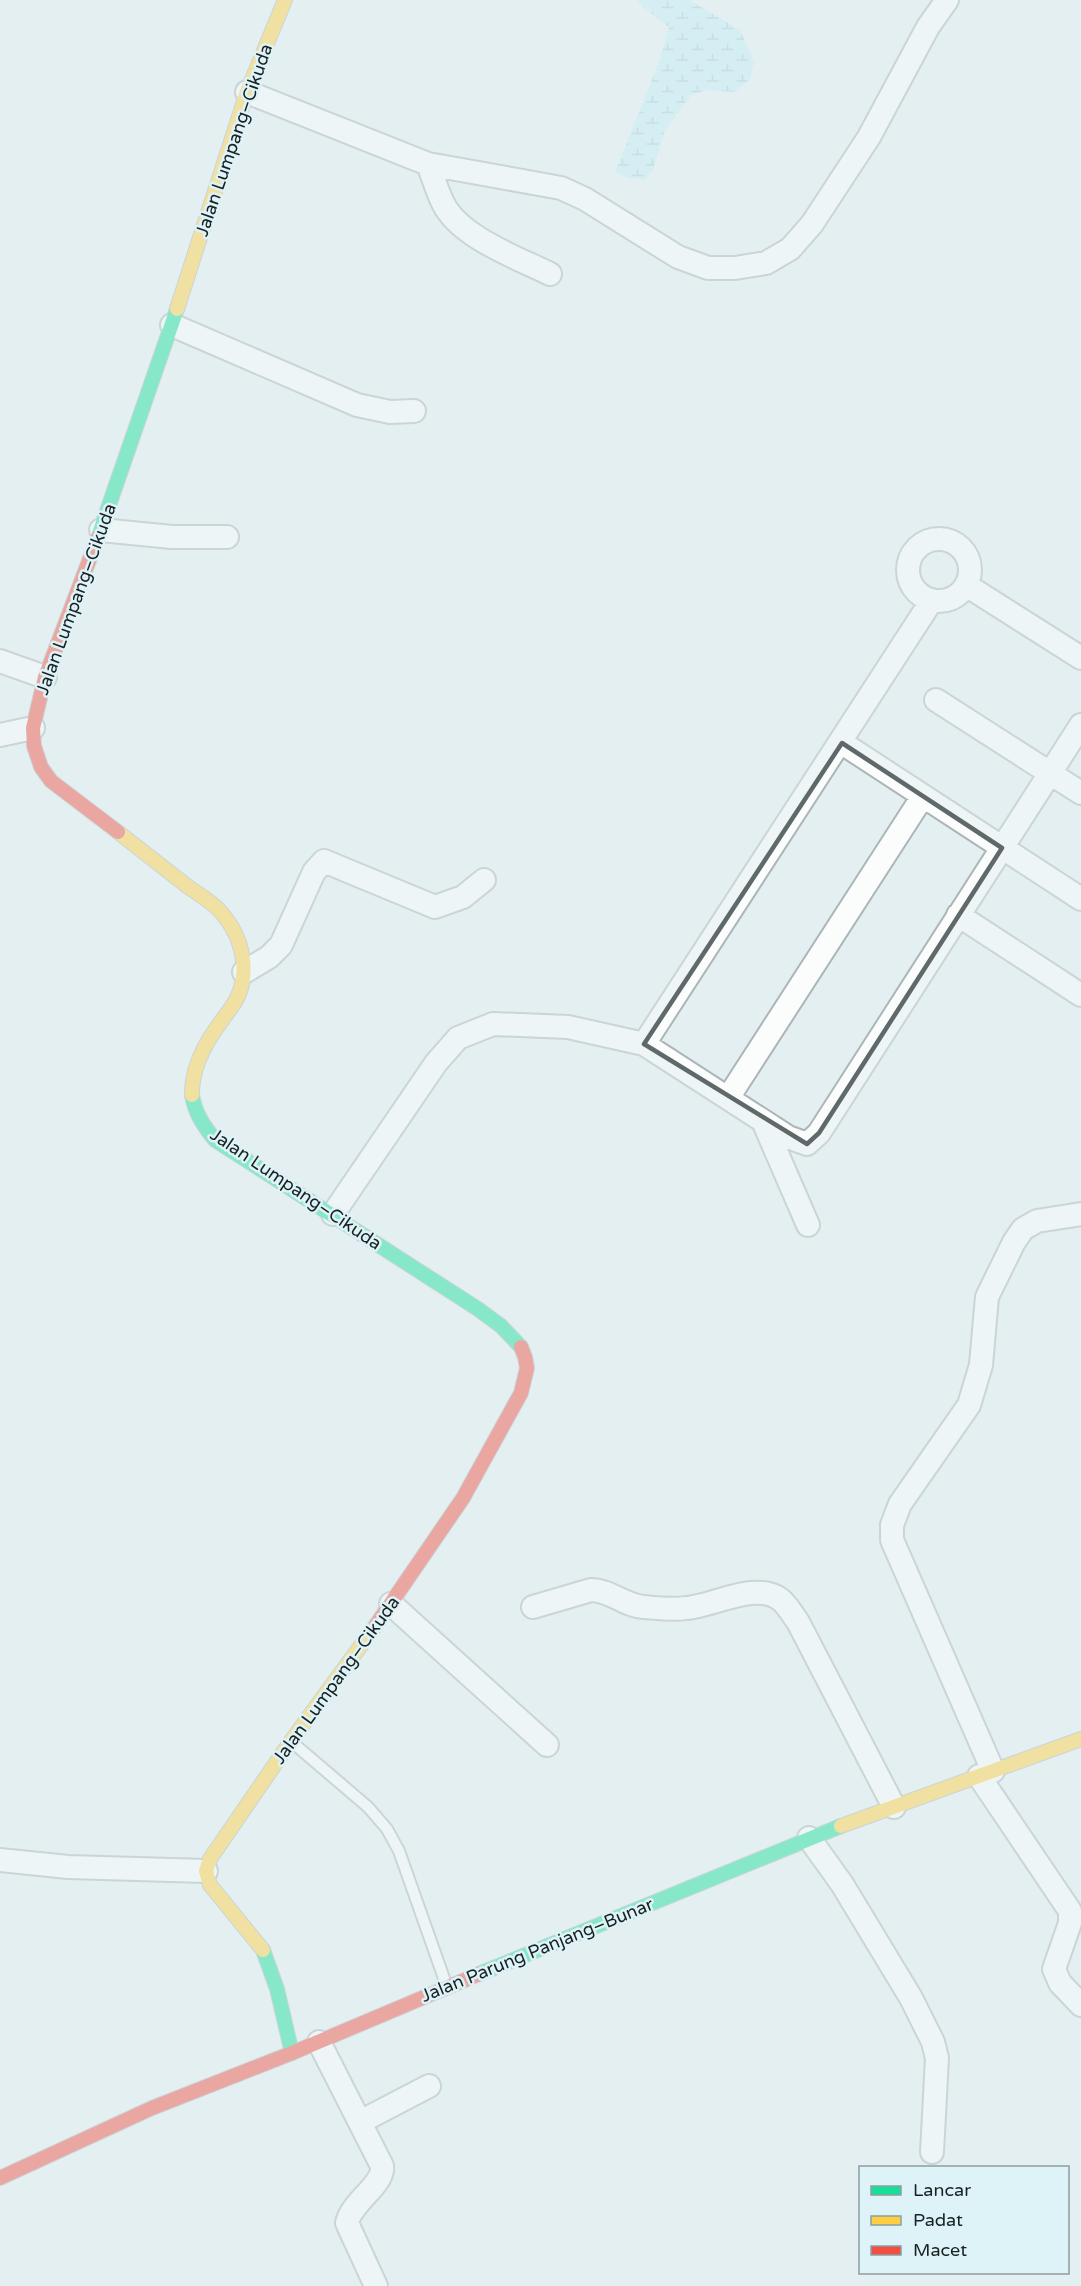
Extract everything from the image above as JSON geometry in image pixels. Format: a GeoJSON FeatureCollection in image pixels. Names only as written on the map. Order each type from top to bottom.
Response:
{"type":"FeatureCollection","features":[{"type":"Feature","properties":{"kind":"street","name":"Jalan Lumpang–Cikuda"},"geometry":{"type":"LineString","coordinates":[[206,1871],[210,1859],[291,1741],[391,1604],[474,1477],[521,1393],[527,1375],[527,1360],[519,1344],[493,1320],[333,1214],[215,1140],[203,1127],[191,1101],[192,1080],[202,1050],[239,993],[244,972],[241,950],[231,924],[218,909],[51,781],[41,767],[34,746],[33,728],[45,677],[101,530],[172,326],[247,92],[285,0]]}},
{"type":"Feature","properties":{"kind":"street"},"geometry":{"type":"LineString","coordinates":[[247,92],[428,164],[561,188],[585,199],[678,257],[708,268],[735,268],[766,263],[790,249],[812,224],[868,137],[928,27],[947,0]]}},
{"type":"Feature","properties":{"kind":"street"},"geometry":{"type":"LineString","coordinates":[[428,164],[443,205],[454,219],[475,236],[550,274]]}},
{"type":"Feature","properties":{"kind":"street"},"geometry":{"type":"LineString","coordinates":[[172,326],[357,405],[390,412],[414,411]]}},
{"type":"Feature","properties":{"kind":"street"},"geometry":{"type":"LineString","coordinates":[[101,530],[172,537],[226,537]]}},
{"type":"Feature","properties":{"kind":"street"},"geometry":{"type":"LineString","coordinates":[[933,540],[944,540],[961,549],[967,557],[970,576],[966,585],[952,598],[943,601],[923,596],[910,580],[910,559],[924,544],[933,540]]}},
{"type":"Feature","properties":{"kind":"street"},"geometry":{"type":"LineString","coordinates":[[966,585],[1081,658]]}},
{"type":"Feature","properties":{"kind":"street"},"geometry":{"type":"LineString","coordinates":[[644,1044],[842,743],[932,600]]}},
{"type":"Feature","properties":{"kind":"street"},"geometry":{"type":"LineString","coordinates":[[0,661],[45,677]]}},
{"type":"Feature","properties":{"kind":"street"},"geometry":{"type":"LineString","coordinates":[[936,700],[1081,793]]}},
{"type":"Feature","properties":{"kind":"street"},"geometry":{"type":"LineString","coordinates":[[333,1214],[436,1063],[458,1038],[493,1024],[568,1026],[644,1044],[788,1137],[807,1144],[819,1133],[1081,725]]}},
{"type":"Feature","properties":{"kind":"street"},"geometry":{"type":"LineString","coordinates":[[0,735],[33,728]]}},
{"type":"Feature","properties":{"kind":"street"},"geometry":{"type":"LineString","coordinates":[[842,743],[1081,899]]}},
{"type":"Feature","properties":{"kind":"street"},"geometry":{"type":"LineString","coordinates":[[728,1098],[923,796]]}},
{"type":"Feature","properties":{"kind":"street"},"geometry":{"type":"LineString","coordinates":[[244,972],[268,957],[281,945],[314,872],[324,861],[435,907],[463,897],[484,880]]}},
{"type":"Feature","properties":{"kind":"street"},"geometry":{"type":"LineString","coordinates":[[958,915],[1081,995]]}},
{"type":"Feature","properties":{"kind":"street"},"geometry":{"type":"LineString","coordinates":[[763,1121],[808,1225]]}},
{"type":"Feature","properties":{"kind":"street"},"geometry":{"type":"LineString","coordinates":[[1081,1214],[1036,1221],[1023,1229],[1014,1242],[987,1297],[981,1365],[969,1406],[900,1504],[892,1525],[892,1540],[986,1773],[1070,1911],[1070,1923],[1054,1969],[1060,1983],[1081,2005]]}},
{"type":"Feature","properties":{"kind":"street"},"geometry":{"type":"LineString","coordinates":[[533,1607],[591,1590],[599,1590],[635,1607],[651,1608],[687,1609],[743,1593],[759,1593],[780,1599],[798,1622],[894,1807]]}},
{"type":"Feature","properties":{"kind":"street"},"geometry":{"type":"LineString","coordinates":[[391,1604],[547,1745]]}},
{"type":"Feature","properties":{"kind":"street","name":"Jalan Parung Panjang–Bunar"},"geometry":{"type":"LineString","coordinates":[[0,2178],[152,2108],[319,2042],[809,1838],[1081,1739]]}},
{"type":"Feature","properties":{"kind":"street"},"geometry":{"type":"LineString","coordinates":[[809,1838],[842,1884],[911,1998],[933,2042],[937,2058],[932,2152]]}},
{"type":"Feature","properties":{"kind":"street"},"geometry":{"type":"LineString","coordinates":[[0,1860],[68,1867],[206,1871],[210,1885],[261,1946],[277,1989],[292,2053]]}},
{"type":"Feature","properties":{"kind":"street"},"geometry":{"type":"LineString","coordinates":[[319,2042],[382,2166],[383,2172],[377,2182],[352,2210],[347,2223],[376,2286]]}},
{"type":"Feature","properties":{"kind":"street"},"geometry":{"type":"LineString","coordinates":[[360,2122],[429,2086]]}},
{"type":"Feature","properties":{"kind":"lane"},"geometry":{"type":"LineString","coordinates":[[291,1741],[368,1807],[387,1829],[399,1851],[447,1987]]}},
{"type":"Feature","properties":{"kind":"highlighted area"},"geometry":{"type":"Polygon","coordinates":[[[842,743],[1002,848],[819,1133],[807,1144],[644,1044],[842,743]]]}},
{"type":"Feature","properties":{"kind":"green space"},"geometry":{"type":"Polygon","coordinates":[[[637,0],[689,0],[740,30],[754,62],[750,79],[735,92],[706,90],[691,95],[665,130],[653,170],[645,179],[628,178],[615,172],[660,60],[669,27],[637,0]]]}},
{"type":"Feature","properties":{"kind":"traffic: fast"},"geometry":{"type":"LineString","coordinates":[[98,537],[177,309]]}},
{"type":"Feature","properties":{"kind":"traffic: fast"},"geometry":{"type":"LineString","coordinates":[[192,1095],[200,1119],[215,1140],[478,1309],[501,1326],[521,1347]]}},
{"type":"Feature","properties":{"kind":"traffic: fast"},"geometry":{"type":"LineString","coordinates":[[479,1974],[841,1826]]}},
{"type":"Feature","properties":{"kind":"traffic: fast"},"geometry":{"type":"LineString","coordinates":[[263,1950],[277,1989],[292,2053]]}},
{"type":"Feature","properties":{"kind":"traffic: slow"},"geometry":{"type":"LineString","coordinates":[[177,309],[247,92],[285,0]]}},
{"type":"Feature","properties":{"kind":"traffic: slow"},"geometry":{"type":"LineString","coordinates":[[118,832],[216,907],[235,933],[240,946],[244,971],[242,984],[231,1008],[204,1048],[195,1071],[192,1095]]}},
{"type":"Feature","properties":{"kind":"traffic: slow"},"geometry":{"type":"LineString","coordinates":[[263,1950],[210,1885],[206,1871],[210,1859],[291,1741],[376,1625]]}},
{"type":"Feature","properties":{"kind":"traffic: slow"},"geometry":{"type":"LineString","coordinates":[[841,1826],[1081,1739]]}},
{"type":"Feature","properties":{"kind":"traffic: jam"},"geometry":{"type":"LineString","coordinates":[[98,537],[45,677],[33,728],[34,746],[41,767],[51,781],[118,832]]}},
{"type":"Feature","properties":{"kind":"traffic: jam"},"geometry":{"type":"LineString","coordinates":[[376,1625],[463,1498],[521,1393],[527,1368],[521,1347]]}},
{"type":"Feature","properties":{"kind":"traffic: jam"},"geometry":{"type":"LineString","coordinates":[[0,2178],[152,2108],[292,2053],[479,1974]]}}]}
